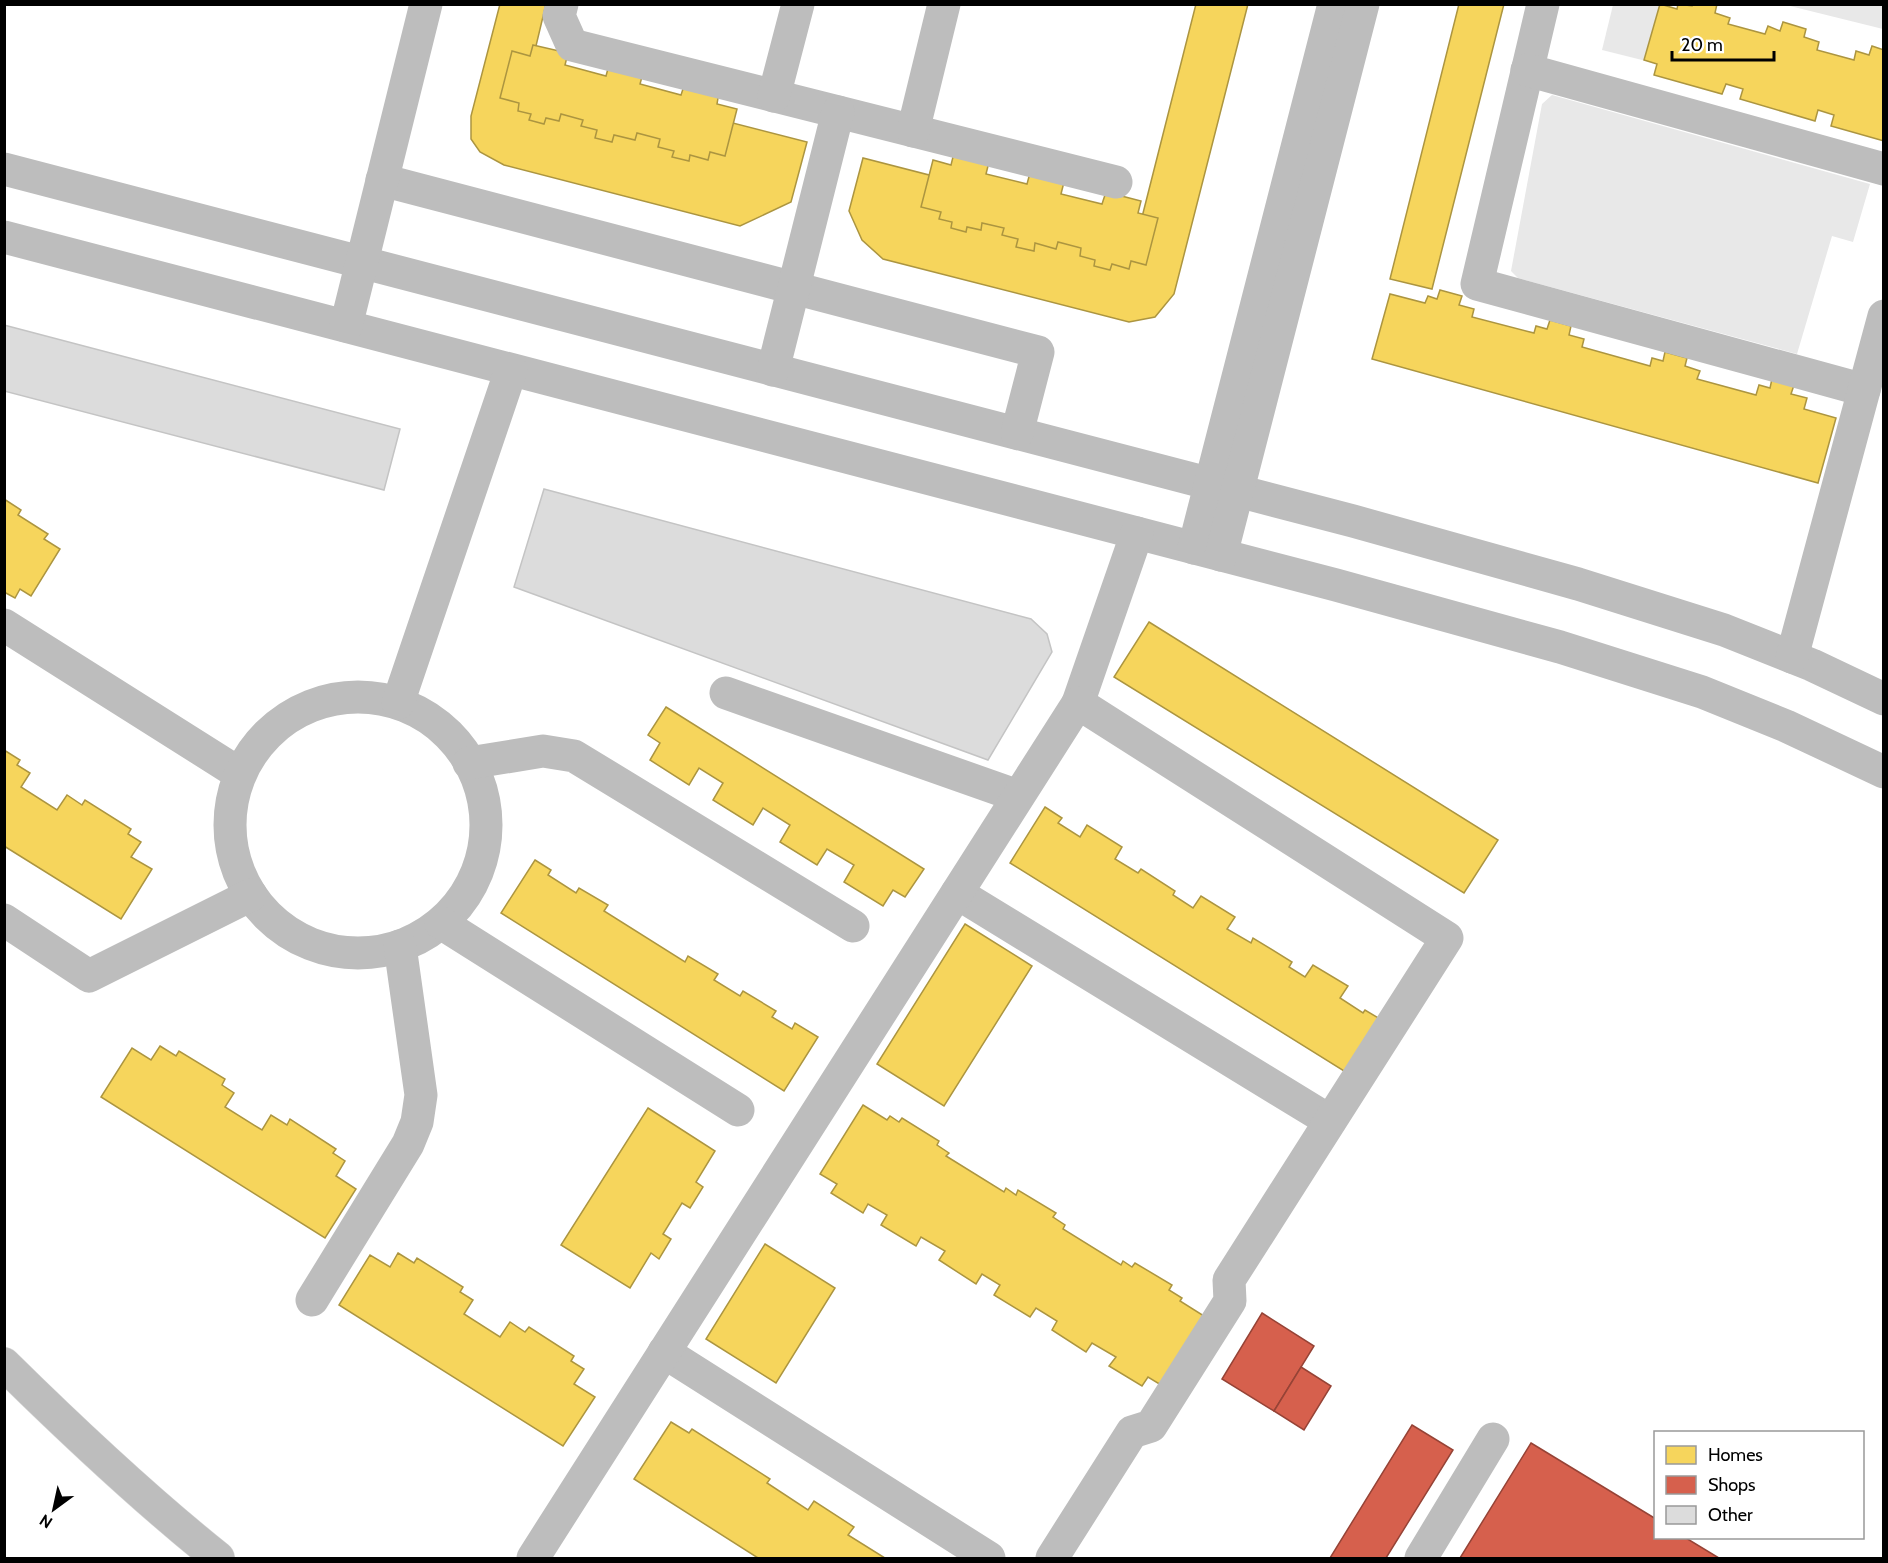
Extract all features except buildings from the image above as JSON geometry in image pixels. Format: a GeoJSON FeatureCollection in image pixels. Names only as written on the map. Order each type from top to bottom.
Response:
{"type":"FeatureCollection","features":[{"type":"Feature","properties":{"kind":"street"},"geometry":{"type":"LineString","coordinates":[[346,326],[426,4]]}},
{"type":"Feature","properties":{"kind":"street"},"geometry":{"type":"LineString","coordinates":[[562,4],[559,16],[572,45],[1116,182]]}},
{"type":"Feature","properties":{"kind":"street"},"geometry":{"type":"LineString","coordinates":[[774,96],[798,4]]}},
{"type":"Feature","properties":{"kind":"street"},"geometry":{"type":"LineString","coordinates":[[913,131],[945,4]]}},
{"type":"Feature","properties":{"kind":"street"},"geometry":{"type":"LineString","coordinates":[[1224,488],[1334,4]]}},
{"type":"Feature","properties":{"kind":"street"},"geometry":{"type":"LineString","coordinates":[[1207,552],[1363,4]]}},
{"type":"Feature","properties":{"kind":"street"},"geometry":{"type":"LineString","coordinates":[[1543,4],[1477,284],[1864,390]]}},
{"type":"Feature","properties":{"kind":"street"},"geometry":{"type":"LineString","coordinates":[[1527,70],[1884,169]]}},
{"type":"Feature","properties":{"kind":"street"},"geometry":{"type":"LineString","coordinates":[[773,370],[838,112]]}},
{"type":"Feature","properties":{"kind":"street"},"geometry":{"type":"LineString","coordinates":[[4,169],[1353,521],[1578,584],[1724,630],[1792,657],[1884,699]]}},
{"type":"Feature","properties":{"kind":"street"},"geometry":{"type":"LineString","coordinates":[[382,180],[1038,352],[1017,433]]}},
{"type":"Feature","properties":{"kind":"street"},"geometry":{"type":"LineString","coordinates":[[4,237],[1336,585],[1560,647],[1702,692],[1785,726],[1884,772]]}},
{"type":"Feature","properties":{"kind":"street"},"geometry":{"type":"LineString","coordinates":[[1792,657],[1884,316]]}},
{"type":"Feature","properties":{"kind":"street"},"geometry":{"type":"LineString","coordinates":[[398,703],[511,370]]}},
{"type":"Feature","properties":{"kind":"street"},"geometry":{"type":"LineString","coordinates":[[533,1558],[1078,703],[1137,533]]}},
{"type":"Feature","properties":{"kind":"street"},"geometry":{"type":"LineString","coordinates":[[4,625],[240,774]]}},
{"type":"Feature","properties":{"kind":"street"},"geometry":{"type":"LineString","coordinates":[[726,693],[1018,796]]}},
{"type":"Feature","properties":{"kind":"street"},"geometry":{"type":"LineString","coordinates":[[345,698],[371,698],[398,703],[422,714],[443,730],[462,750],[475,773],[483,798],[487,824],[484,851],[476,876],[463,899],[441,923],[424,935],[400,946],[374,952],[348,953],[325,949],[282,929],[250,895],[232,852],[230,829],[231,806],[240,774],[259,743],[275,727],[294,714],[319,703],[345,698]]}},
{"type":"Feature","properties":{"kind":"street"},"geometry":{"type":"LineString","coordinates":[[1052,1558],[1132,1432],[1151,1426],[1230,1301],[1229,1280],[1447,938],[1078,703]]}},
{"type":"Feature","properties":{"kind":"street"},"geometry":{"type":"LineString","coordinates":[[469,763],[543,751],[574,756],[853,926]]}},
{"type":"Feature","properties":{"kind":"street"},"geometry":{"type":"LineString","coordinates":[[957,893],[1330,1121]]}},
{"type":"Feature","properties":{"kind":"street"},"geometry":{"type":"LineString","coordinates":[[4,920],[89,976],[250,895]]}},
{"type":"Feature","properties":{"kind":"street"},"geometry":{"type":"LineString","coordinates":[[441,923],[738,1110]]}},
{"type":"Feature","properties":{"kind":"street"},"geometry":{"type":"LineString","coordinates":[[312,1300],[408,1144],[417,1122],[421,1095],[400,946]]}},
{"type":"Feature","properties":{"kind":"street"},"geometry":{"type":"LineString","coordinates":[[664,1352],[989,1558]]}},
{"type":"Feature","properties":{"kind":"street"},"geometry":{"type":"LineString","coordinates":[[4,1364],[74,1434],[218,1558]]}},
{"type":"Feature","properties":{"kind":"street"},"geometry":{"type":"LineString","coordinates":[[1420,1558],[1493,1439]]}},
{"type":"Feature","properties":{"kind":"shaded area"},"geometry":{"type":"Polygon","coordinates":[[[1613,5],[1665,5],[1650,62],[1602,50],[1613,5]]]}},
{"type":"Feature","properties":{"kind":"shaded area"},"geometry":{"type":"Polygon","coordinates":[[[1786,5],[1883,5],[1883,29],[1786,5]]]}},
{"type":"Feature","properties":{"kind":"shaded area"},"geometry":{"type":"Polygon","coordinates":[[[1552,95],[1870,184],[1853,242],[1832,236],[1797,354],[1518,278],[1511,271],[1542,104],[1552,95]]]}}]}
